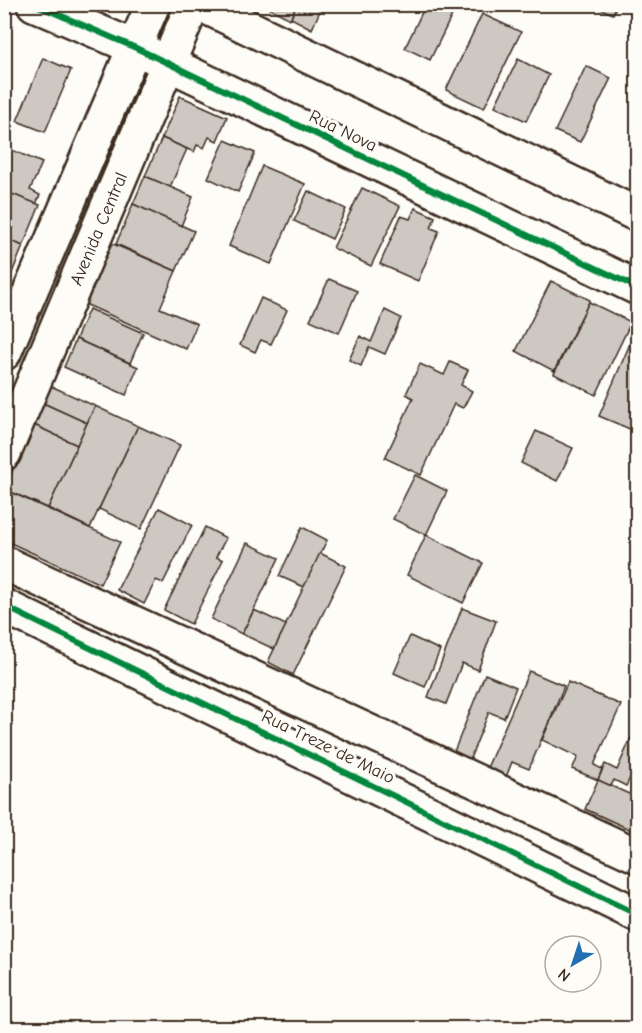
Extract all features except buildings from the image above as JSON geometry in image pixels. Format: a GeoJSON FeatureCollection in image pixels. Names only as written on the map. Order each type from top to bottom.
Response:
{"type":"FeatureCollection","features":[{"type":"Feature","properties":{"kind":"street","name":"Rua Nova"},"geometry":{"type":"LineString","coordinates":[[34,4],[136,48],[638,288]]}},
{"type":"Feature","properties":{"kind":"street","name":"Avenida Central"},"geometry":{"type":"LineString","coordinates":[[4,353],[153,4]]}},
{"type":"Feature","properties":{"kind":"street","name":"Avenida Central"},"geometry":{"type":"LineString","coordinates":[[4,453],[193,4]]}},
{"type":"Feature","properties":{"kind":"street"},"geometry":{"type":"LineString","coordinates":[[200,4],[638,215]]}},
{"type":"Feature","properties":{"kind":"street","name":"Rua Treze de Maio"},"geometry":{"type":"LineString","coordinates":[[4,563],[638,856]]}},
{"type":"Feature","properties":{"kind":"street","name":"Rua Treze de Maio"},"geometry":{"type":"LineString","coordinates":[[4,606],[638,915]]}},
{"type":"Feature","properties":{"kind":"cycle path"},"geometry":{"type":"LineString","coordinates":[[34,4],[136,48],[638,288]]}},
{"type":"Feature","properties":{"kind":"cycle path"},"geometry":{"type":"LineString","coordinates":[[4,606],[638,915]]}}]}
